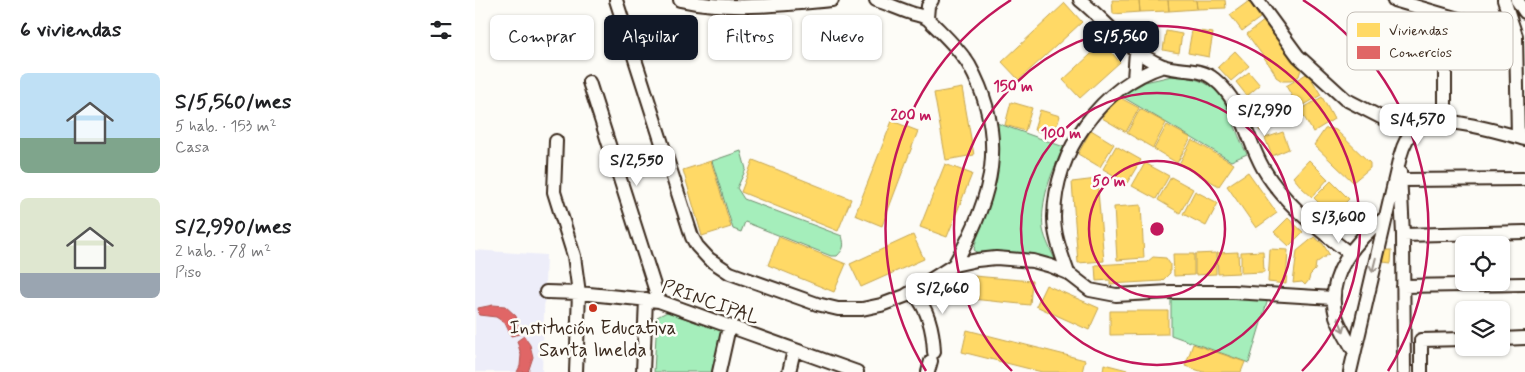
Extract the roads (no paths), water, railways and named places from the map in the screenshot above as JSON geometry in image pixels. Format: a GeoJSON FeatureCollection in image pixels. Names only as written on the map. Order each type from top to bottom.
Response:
{"type":"FeatureCollection","features":[{"type":"Feature","properties":{"kind":"street"},"geometry":{"type":"LineString","coordinates":[[680,0],[701,5],[726,6],[784,5],[831,0]]}},
{"type":"Feature","properties":{"kind":"street"},"geometry":{"type":"LineString","coordinates":[[875,0],[927,18],[952,41],[965,59],[976,78],[984,98],[993,140],[993,162],[989,184],[975,225],[954,265]]}},
{"type":"Feature","properties":{"kind":"street"},"geometry":{"type":"LineString","coordinates":[[927,18],[928,6],[933,0]]}},
{"type":"Feature","properties":{"kind":"street"},"geometry":{"type":"LineString","coordinates":[[1080,0],[1137,51],[1164,66],[1192,69],[1213,78],[1234,100],[1263,167],[1279,191],[1300,214],[1349,253]]}},
{"type":"Feature","properties":{"kind":"street"},"geometry":{"type":"LineString","coordinates":[[1257,0],[1298,56],[1345,99],[1392,123],[1417,125],[1431,121],[1445,121],[1469,124],[1521,138],[1516,36],[1513,27]]}},
{"type":"Feature","properties":{"kind":"street"},"geometry":{"type":"LineString","coordinates":[[1395,0],[1438,12]]}},
{"type":"Feature","properties":{"kind":"street"},"geometry":{"type":"LineString","coordinates":[[1504,0],[1508,12]]}},
{"type":"Feature","properties":{"kind":"street"},"geometry":{"type":"LineString","coordinates":[[1517,0],[1525,12]]}},
{"type":"Feature","properties":{"kind":"street"},"geometry":{"type":"LineString","coordinates":[[619,2],[687,222],[697,246],[709,260],[731,272],[817,304],[837,309],[862,309],[881,306],[913,291],[954,265],[977,260],[1005,259],[1033,261],[1068,273],[1090,290],[1116,295],[1170,292],[1233,292],[1333,298]]}},
{"type":"Feature","properties":{"kind":"street"},"geometry":{"type":"LineString","coordinates":[[1134,79],[1137,51]]}},
{"type":"Feature","properties":{"kind":"street"},"geometry":{"type":"LineString","coordinates":[[1068,273],[1058,245],[1054,219],[1057,188],[1065,160],[1077,138],[1099,108],[1117,90],[1134,79],[1164,66]]}},
{"type":"Feature","properties":{"kind":"street"},"geometry":{"type":"LineString","coordinates":[[1445,70],[1445,121]]}},
{"type":"Feature","properties":{"kind":"street"},"geometry":{"type":"LineString","coordinates":[[589,82],[653,300],[643,372]]}},
{"type":"Feature","properties":{"kind":"street"},"geometry":{"type":"LineString","coordinates":[[1350,372],[1399,157],[1406,139],[1417,125]]}},
{"type":"Feature","properties":{"kind":"street"},"geometry":{"type":"LineString","coordinates":[[556,141],[555,192],[574,256],[579,293],[575,372]]}},
{"type":"Feature","properties":{"kind":"street"},"geometry":{"type":"LineString","coordinates":[[1399,157],[1403,235],[1404,372]]}},
{"type":"Feature","properties":{"kind":"street"},"geometry":{"type":"LineString","coordinates":[[1401,180],[1525,179]]}},
{"type":"Feature","properties":{"kind":"street"},"geometry":{"type":"LineString","coordinates":[[1354,350],[1342,330],[1336,315],[1333,298],[1339,275],[1349,253],[1359,240],[1386,218]]}},
{"type":"Feature","properties":{"kind":"street"},"geometry":{"type":"LineString","coordinates":[[1403,235],[1525,232]]}},
{"type":"Feature","properties":{"kind":"street"},"geometry":{"type":"LineString","coordinates":[[966,244],[977,260]]}},
{"type":"Feature","properties":{"kind":"street"},"geometry":{"type":"LineString","coordinates":[[1403,286],[1525,284]]}},
{"type":"Feature","properties":{"kind":"street"},"geometry":{"type":"LineString","coordinates":[[913,291],[923,304],[930,319],[933,336],[931,362]]}},
{"type":"Feature","properties":{"kind":"street","name":"PRINCIPAL"},"geometry":{"type":"LineString","coordinates":[[546,292],[653,300],[857,372]]}},
{"type":"Feature","properties":{"kind":"street"},"geometry":{"type":"LineString","coordinates":[[719,372],[729,327]]}},
{"type":"Feature","properties":{"kind":"street"},"geometry":{"type":"LineString","coordinates":[[1510,339],[1525,338]]}},
{"type":"Feature","properties":{"kind":"street"},"geometry":{"type":"LineString","coordinates":[[1421,372],[1421,340],[1455,339]]}},
{"type":"Feature","properties":{"kind":"street"},"geometry":{"type":"LineString","coordinates":[[789,372],[794,350]]}},
{"type":"Feature","properties":{"kind":"place","name":"Institución Educativa Santa Imelda"},"geometry":{"type":"Point","coordinates":[593,308]}}]}
